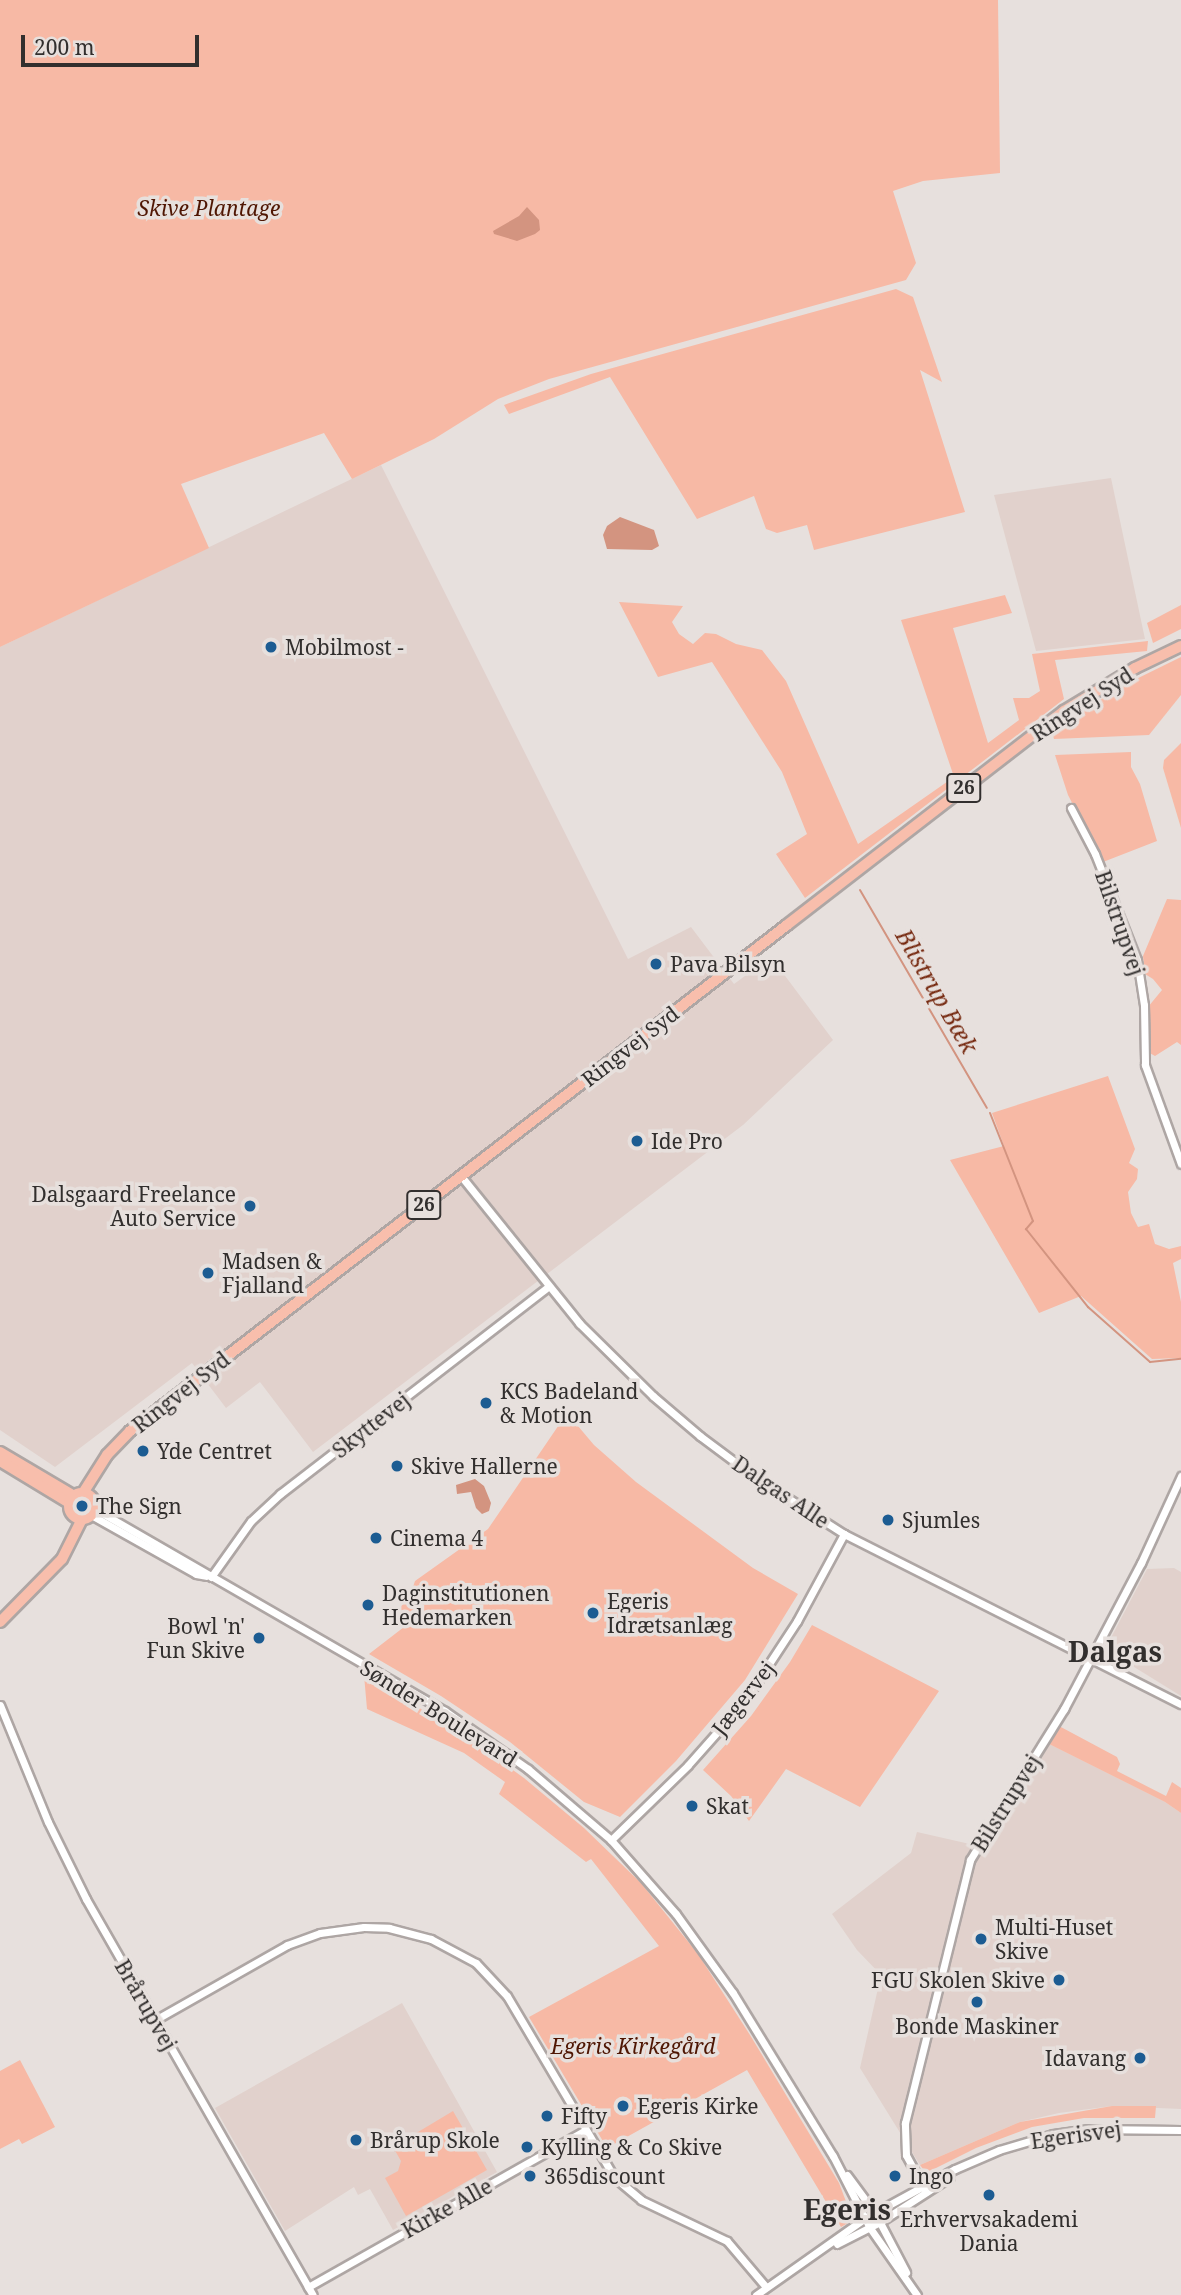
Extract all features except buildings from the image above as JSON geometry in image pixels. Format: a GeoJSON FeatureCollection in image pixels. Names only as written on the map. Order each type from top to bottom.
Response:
{"type":"FeatureCollection","features":[{"type":"Feature","properties":{"kind":"main road","name":"Ringvej Syd"},"geometry":{"type":"LineString","coordinates":[[79,1497],[107,1455],[130,1431],[1064,711],[1124,674],[1181,646]]}},
{"type":"Feature","properties":{"kind":"main road"},"geometry":{"type":"LineString","coordinates":[[0,1452],[79,1497],[86,1515],[57,1563],[0,1622]]}},
{"type":"Feature","properties":{"kind":"main road"},"geometry":{"type":"LineString","coordinates":[[0,1461],[79,1497]]}},
{"type":"Feature","properties":{"kind":"main road","name":"26"},"geometry":{"type":"LineString","coordinates":[[79,1497],[86,1515]]}},
{"type":"Feature","properties":{"kind":"street","name":"Bilstrupvej"},"geometry":{"type":"LineString","coordinates":[[1071,808],[1095,854],[1137,960],[1144,1005],[1145,1065],[1181,1164]]}},
{"type":"Feature","properties":{"kind":"street","name":"Dalgas Alle"},"geometry":{"type":"LineString","coordinates":[[461,1176],[548,1287],[614,1358],[686,1425],[755,1477],[844,1534],[1181,1704]]}},
{"type":"Feature","properties":{"kind":"street","name":"Skyttevej"},"geometry":{"type":"LineString","coordinates":[[211,1577],[251,1521],[280,1494],[548,1287]]}},
{"type":"Feature","properties":{"kind":"street","name":"Bilstrupvej"},"geometry":{"type":"LineString","coordinates":[[925,2190],[906,2155],[905,2123],[965,1875],[981,1840],[1045,1742],[1090,1659],[1141,1563],[1181,1476]]}},
{"type":"Feature","properties":{"kind":"street","name":"Sønder Boulevard"},"geometry":{"type":"LineString","coordinates":[[86,1515],[211,1577],[454,1717],[528,1769],[611,1840],[704,1950],[833,2156],[875,2213],[917,2295]]}},
{"type":"Feature","properties":{"kind":"street","name":"Jægervej"},"geometry":{"type":"LineString","coordinates":[[611,1840],[688,1765],[744,1702],[797,1621],[844,1534]]}},
{"type":"Feature","properties":{"kind":"street","name":"Brårupvej"},"geometry":{"type":"LineString","coordinates":[[0,1705],[59,1847],[313,2295]]}},
{"type":"Feature","properties":{"kind":"street"},"geometry":{"type":"LineString","coordinates":[[155,2020],[287,1945],[320,1933],[364,1927],[414,1933],[455,1950],[475,1963],[508,1996],[604,2162],[627,2189],[641,2200],[727,2241],[766,2287]]}},
{"type":"Feature","properties":{"kind":"street","name":"Egerisvej"},"geometry":{"type":"LineString","coordinates":[[821,2251],[870,2228],[925,2190],[974,2161],[1025,2142],[1089,2129],[1181,2130]]}},
{"type":"Feature","properties":{"kind":"street","name":"Kirke Alle"},"geometry":{"type":"LineString","coordinates":[[308,2287],[586,2130]]}},
{"type":"Feature","properties":{"kind":"street","name":"Sønder Boulevard"},"geometry":{"type":"LineString","coordinates":[[833,2156],[870,2228],[917,2295]]}},
{"type":"Feature","properties":{"kind":"street","name":"Egerisvej"},"geometry":{"type":"LineString","coordinates":[[756,2295],[865,2218],[925,2190]]}},
{"type":"Feature","properties":{"kind":"shaded area"},"geometry":{"type":"Polygon","coordinates":[[[527,207],[539,220],[540,230],[517,241],[494,234],[493,231],[519,216],[527,207]]]}},
{"type":"Feature","properties":{"kind":"shaded area"},"geometry":{"type":"Polygon","coordinates":[[[381,465],[628,959],[691,927],[734,984],[771,957],[833,1040],[743,1125],[313,1452],[260,1382],[226,1408],[192,1363],[55,1467],[0,1430],[0,647],[381,465]]]}},
{"type":"Feature","properties":{"kind":"shaded area"},"geometry":{"type":"Polygon","coordinates":[[[1111,478],[1145,639],[1036,651],[994,495],[1111,478]]]}},
{"type":"Feature","properties":{"kind":"shaded area"},"geometry":{"type":"Polygon","coordinates":[[[620,517],[654,530],[659,546],[652,550],[607,549],[603,535],[607,526],[620,517]]]}},
{"type":"Feature","properties":{"kind":"shaded area"},"geometry":{"type":"Polygon","coordinates":[[[475,1479],[484,1486],[491,1503],[489,1511],[482,1514],[476,1508],[471,1492],[457,1494],[456,1485],[475,1479]]]}},
{"type":"Feature","properties":{"kind":"shaded area"},"geometry":{"type":"Polygon","coordinates":[[[1174,1568],[1181,1572],[1181,1696],[1105,1649],[1147,1569],[1174,1568]]]}},
{"type":"Feature","properties":{"kind":"shaded area"},"geometry":{"type":"Polygon","coordinates":[[[1049,1744],[1165,1802],[1181,1813],[1181,2109],[1112,2106],[1059,2113],[1020,2122],[920,2165],[860,2068],[881,1975],[857,1950],[832,1914],[911,1853],[917,1832],[983,1847],[1049,1744]]]}},
{"type":"Feature","properties":{"kind":"shaded area","name":"Brårup Skole"},"geometry":{"type":"Polygon","coordinates":[[[402,2003],[497,2172],[393,2230],[370,2189],[358,2195],[354,2187],[285,2231],[215,2108],[402,2003]]]}},
{"type":"Feature","properties":{"kind":"green space","name":"Skive Plantage"},"geometry":{"type":"Polygon","coordinates":[[[0,0],[998,0],[1000,173],[923,181],[893,191],[916,263],[906,280],[549,379],[498,399],[434,439],[352,479],[324,433],[181,484],[209,548],[0,647],[0,0]]]}},
{"type":"Feature","properties":{"kind":"green space"},"geometry":{"type":"Polygon","coordinates":[[[896,289],[913,297],[942,382],[920,370],[965,512],[814,550],[807,525],[777,533],[766,529],[754,496],[697,519],[610,377],[509,414],[504,405],[591,374],[896,289]]]}},
{"type":"Feature","properties":{"kind":"green space"},"geometry":{"type":"Polygon","coordinates":[[[1005,595],[1012,613],[953,628],[988,743],[1019,720],[1013,698],[1029,698],[1040,691],[1032,654],[1148,641],[1147,651],[1055,660],[1064,699],[805,898],[776,854],[807,834],[782,772],[712,662],[658,677],[619,602],[683,606],[672,622],[679,634],[693,644],[705,633],[716,634],[736,644],[762,650],[786,681],[858,844],[954,777],[901,620],[1005,595]]]}},
{"type":"Feature","properties":{"kind":"green space"},"geometry":{"type":"Polygon","coordinates":[[[1181,605],[1181,629],[1153,643],[1147,623],[1181,605]]]}},
{"type":"Feature","properties":{"kind":"green space"},"geometry":{"type":"Polygon","coordinates":[[[1181,657],[1181,695],[1149,735],[1054,739],[1052,732],[1085,709],[1124,685],[1181,657]]]}},
{"type":"Feature","properties":{"kind":"green space"},"geometry":{"type":"Polygon","coordinates":[[[1181,743],[1181,828],[1163,768],[1164,760],[1181,743]]]}},
{"type":"Feature","properties":{"kind":"green space"},"geometry":{"type":"Polygon","coordinates":[[[1131,752],[1131,767],[1140,784],[1157,841],[1103,862],[1068,795],[1055,755],[1131,752]]]}},
{"type":"Feature","properties":{"kind":"green space"},"geometry":{"type":"Polygon","coordinates":[[[1167,899],[1181,900],[1181,1045],[1177,1042],[1155,1056],[1146,1051],[1148,1007],[1162,990],[1145,974],[1143,956],[1167,899]]]}},
{"type":"Feature","properties":{"kind":"green space"},"geometry":{"type":"Polygon","coordinates":[[[1108,1076],[1135,1149],[1129,1163],[1138,1169],[1137,1179],[1128,1192],[1131,1213],[1138,1227],[1149,1224],[1155,1244],[1169,1249],[1181,1246],[1181,1259],[1173,1263],[1181,1302],[1181,1358],[1152,1359],[1081,1296],[1039,1313],[950,1160],[1004,1146],[992,1113],[1108,1076]]]}},
{"type":"Feature","properties":{"kind":"green space","name":"Egeris Idrætsanlæg"},"geometry":{"type":"Polygon","coordinates":[[[567,1413],[594,1445],[636,1482],[753,1568],[798,1594],[745,1680],[676,1761],[620,1817],[584,1802],[510,1742],[441,1696],[369,1654],[404,1627],[399,1619],[399,1608],[409,1599],[415,1581],[488,1529],[567,1413]]]}},
{"type":"Feature","properties":{"kind":"green space"},"geometry":{"type":"Polygon","coordinates":[[[812,1625],[939,1691],[860,1807],[786,1769],[749,1821],[731,1796],[703,1770],[751,1716],[790,1662],[812,1625]]]}},
{"type":"Feature","properties":{"kind":"green space","name":"Egeris Kirkegård"},"geometry":{"type":"Polygon","coordinates":[[[364,1675],[463,1734],[524,1778],[584,1828],[641,1883],[698,1954],[750,2035],[839,2183],[853,2220],[841,2227],[747,2070],[607,2148],[529,2017],[659,1946],[591,1859],[586,1862],[499,1794],[505,1782],[464,1753],[367,1709],[364,1675]]]}},
{"type":"Feature","properties":{"kind":"green space"},"geometry":{"type":"Polygon","coordinates":[[[1059,1726],[1117,1757],[1120,1764],[1117,1771],[1166,1796],[1172,1782],[1181,1788],[1181,1813],[1165,1802],[1049,1744],[1059,1726]]]}},
{"type":"Feature","properties":{"kind":"green space"},"geometry":{"type":"Polygon","coordinates":[[[20,2060],[55,2127],[22,2144],[19,2139],[0,2149],[0,2071],[20,2060]]]}},
{"type":"Feature","properties":{"kind":"green space"},"geometry":{"type":"Polygon","coordinates":[[[1112,2106],[1156,2106],[1155,2118],[1084,2118],[1032,2127],[976,2148],[926,2173],[920,2165],[1020,2122],[1112,2106]]]}},
{"type":"Feature","properties":{"kind":"green space"},"geometry":{"type":"Polygon","coordinates":[[[453,2111],[487,2170],[406,2216],[385,2178],[398,2171],[401,2161],[393,2147],[453,2111]]]}},
{"type":"Feature","properties":{"kind":"waterway","name":"Blistrup Bæk"},"geometry":{"type":"LineString","coordinates":[[860,890],[987,1108]]}},
{"type":"Feature","properties":{"kind":"waterway","name":"Blistrup Bæk"},"geometry":{"type":"LineString","coordinates":[[990,1113],[1033,1221],[1026,1229],[1088,1307],[1150,1362],[1181,1359]]}},
{"type":"Feature","properties":{"kind":"place","name":"Mobilmost -"},"geometry":{"type":"Point","coordinates":[271,647]}},
{"type":"Feature","properties":{"kind":"place","name":"Pava Bilsyn"},"geometry":{"type":"Point","coordinates":[656,964]}},
{"type":"Feature","properties":{"kind":"place","name":"Ide Pro"},"geometry":{"type":"Point","coordinates":[637,1141]}},
{"type":"Feature","properties":{"kind":"place","name":"Dalsgaard Freelance Auto Service"},"geometry":{"type":"Point","coordinates":[250,1206]}},
{"type":"Feature","properties":{"kind":"place","name":"Madsen & Fjalland"},"geometry":{"type":"Point","coordinates":[208,1273]}},
{"type":"Feature","properties":{"kind":"place","name":"KCS Badeland & Motion"},"geometry":{"type":"Point","coordinates":[486,1403]}},
{"type":"Feature","properties":{"kind":"place","name":"Yde Centret"},"geometry":{"type":"Point","coordinates":[143,1451]}},
{"type":"Feature","properties":{"kind":"place","name":"Skive Hallerne"},"geometry":{"type":"Point","coordinates":[397,1466]}},
{"type":"Feature","properties":{"kind":"place","name":"The Sign"},"geometry":{"type":"Point","coordinates":[82,1506]}},
{"type":"Feature","properties":{"kind":"place","name":"Sjumles"},"geometry":{"type":"Point","coordinates":[888,1520]}},
{"type":"Feature","properties":{"kind":"place","name":"Cinema 4"},"geometry":{"type":"Point","coordinates":[376,1538]}},
{"type":"Feature","properties":{"kind":"place","name":"Daginstitutionen Hedemarken"},"geometry":{"type":"Point","coordinates":[368,1605]}},
{"type":"Feature","properties":{"kind":"place","name":"Egeris Idrætsanlæg"},"geometry":{"type":"Point","coordinates":[593,1613]}},
{"type":"Feature","properties":{"kind":"place","name":"Bowl 'n' Fun Skive"},"geometry":{"type":"Point","coordinates":[259,1638]}},
{"type":"Feature","properties":{"kind":"place","name":"Skat"},"geometry":{"type":"Point","coordinates":[692,1806]}},
{"type":"Feature","properties":{"kind":"place","name":"Multi-Huset Skive"},"geometry":{"type":"Point","coordinates":[981,1939]}},
{"type":"Feature","properties":{"kind":"place","name":"FGU Skolen Skive"},"geometry":{"type":"Point","coordinates":[1059,1980]}},
{"type":"Feature","properties":{"kind":"place","name":"Bonde Maskiner"},"geometry":{"type":"Point","coordinates":[977,2002]}},
{"type":"Feature","properties":{"kind":"place","name":"Idavang"},"geometry":{"type":"Point","coordinates":[1140,2058]}},
{"type":"Feature","properties":{"kind":"place","name":"Egeris Kirke"},"geometry":{"type":"Point","coordinates":[623,2106]}},
{"type":"Feature","properties":{"kind":"place","name":"Fifty"},"geometry":{"type":"Point","coordinates":[547,2116]}},
{"type":"Feature","properties":{"kind":"place","name":"Brårup Skole"},"geometry":{"type":"Point","coordinates":[356,2140]}},
{"type":"Feature","properties":{"kind":"place","name":"Kylling & Co Skive"},"geometry":{"type":"Point","coordinates":[527,2147]}},
{"type":"Feature","properties":{"kind":"place","name":"365discount"},"geometry":{"type":"Point","coordinates":[530,2176]}},
{"type":"Feature","properties":{"kind":"place","name":"Ingo"},"geometry":{"type":"Point","coordinates":[895,2176]}},
{"type":"Feature","properties":{"kind":"place","name":"Erhvervsakademi Dania"},"geometry":{"type":"Point","coordinates":[989,2195]}},
{"type":"Feature","properties":{"kind":"district","name":"Dalgas"},"geometry":{"type":"Point","coordinates":[1115,1651]}},
{"type":"Feature","properties":{"kind":"district","name":"Egeris"},"geometry":{"type":"Point","coordinates":[847,2209]}}]}
